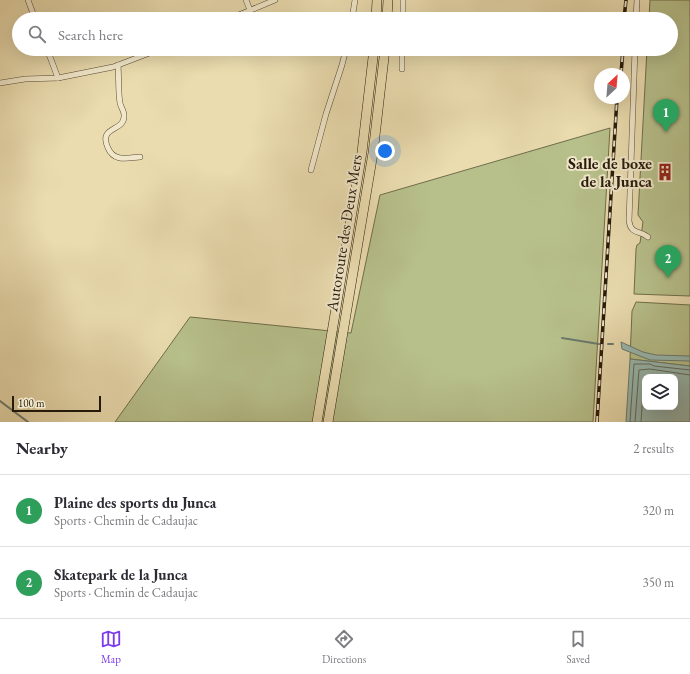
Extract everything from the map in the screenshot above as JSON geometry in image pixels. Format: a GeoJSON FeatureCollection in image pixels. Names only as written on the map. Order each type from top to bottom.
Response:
{"type":"FeatureCollection","features":[{"type":"Feature","properties":{"kind":"highway"},"geometry":{"type":"LineString","coordinates":[[376,12],[377,0]]}},
{"type":"Feature","properties":{"kind":"highway"},"geometry":{"type":"LineString","coordinates":[[387,12],[388,0]]}},
{"type":"Feature","properties":{"kind":"highway","name":"Autoroute des Deux Mers"},"geometry":{"type":"LineString","coordinates":[[317,422],[362,152],[373,56]]}},
{"type":"Feature","properties":{"kind":"highway","name":"Autoroute des Deux Mers"},"geometry":{"type":"LineString","coordinates":[[328,422],[373,153],[384,56]]}},
{"type":"Feature","properties":{"kind":"street"},"geometry":{"type":"LineString","coordinates":[[28,0],[32,12]]}},
{"type":"Feature","properties":{"kind":"street"},"geometry":{"type":"LineString","coordinates":[[246,0],[250,10]]}},
{"type":"Feature","properties":{"kind":"street"},"geometry":{"type":"LineString","coordinates":[[245,12],[275,0]]}},
{"type":"Feature","properties":{"kind":"street"},"geometry":{"type":"LineString","coordinates":[[353,12],[355,0]]}},
{"type":"Feature","properties":{"kind":"street"},"geometry":{"type":"LineString","coordinates":[[403,0],[403,12]]}},
{"type":"Feature","properties":{"kind":"street"},"geometry":{"type":"LineString","coordinates":[[636,12],[637,0]]}},
{"type":"Feature","properties":{"kind":"street"},"geometry":{"type":"LineString","coordinates":[[50,56],[58,78]]}},
{"type":"Feature","properties":{"kind":"street"},"geometry":{"type":"LineString","coordinates":[[0,83],[25,79],[58,78],[118,65],[142,56]]}},
{"type":"Feature","properties":{"kind":"street"},"geometry":{"type":"LineString","coordinates":[[311,170],[326,114],[344,56]]}},
{"type":"Feature","properties":{"kind":"street"},"geometry":{"type":"LineString","coordinates":[[402,56],[402,69]]}},
{"type":"Feature","properties":{"kind":"street"},"geometry":{"type":"LineString","coordinates":[[635,56],[628,221],[633,230],[638,233],[645,234],[648,237]]}},
{"type":"Feature","properties":{"kind":"street"},"geometry":{"type":"LineString","coordinates":[[118,65],[120,103],[124,115],[123,121],[120,125],[110,130],[105,141],[110,154],[115,157],[140,157]]}},
{"type":"Feature","properties":{"kind":"green space"},"geometry":{"type":"Polygon","coordinates":[[[650,0],[690,0],[690,296],[634,294],[636,249],[637,245],[640,243],[643,222],[638,215],[647,56],[678,56],[678,12],[649,12],[650,0]]]}},
{"type":"Feature","properties":{"kind":"green space"},"geometry":{"type":"Polygon","coordinates":[[[610,128],[593,422],[115,422],[190,317],[351,333],[380,195],[610,128]]]}},
{"type":"Feature","properties":{"kind":"green space"},"geometry":{"type":"Polygon","coordinates":[[[636,302],[690,305],[690,366],[630,359],[632,311],[636,302]]]}},
{"type":"Feature","properties":{"kind":"water"},"geometry":{"type":"Polygon","coordinates":[[[621,342],[643,352],[656,355],[690,356],[690,361],[650,360],[622,349],[621,342]]]}},
{"type":"Feature","properties":{"kind":"water"},"geometry":{"type":"Polygon","coordinates":[[[630,359],[690,366],[690,422],[626,422],[630,359]]]}},
{"type":"Feature","properties":{"kind":"waterway"},"geometry":{"type":"LineString","coordinates":[[562,338],[599,344]]}},
{"type":"Feature","properties":{"kind":"waterway"},"geometry":{"type":"LineString","coordinates":[[608,344],[613,344]]}},
{"type":"Feature","properties":{"kind":"waterway"},"geometry":{"type":"LineString","coordinates":[[0,401],[28,422]]}},
{"type":"Feature","properties":{"kind":"railway"},"geometry":{"type":"LineString","coordinates":[[625,12],[626,0]]}},
{"type":"Feature","properties":{"kind":"railway"},"geometry":{"type":"LineString","coordinates":[[621,68],[622,56]]}},
{"type":"Feature","properties":{"kind":"railway"},"geometry":{"type":"LineString","coordinates":[[597,422],[617,104]]}},
{"type":"Feature","properties":{"kind":"place","name":"Plaine des sports du Junca"},"geometry":{"type":"Point","coordinates":[666,132]}},
{"type":"Feature","properties":{"kind":"place","name":"Salle de boxe de la Junca"},"geometry":{"type":"Point","coordinates":[665,172]}},
{"type":"Feature","properties":{"kind":"place","name":"Skatepark de la Junca"},"geometry":{"type":"Point","coordinates":[668,278]}}]}
